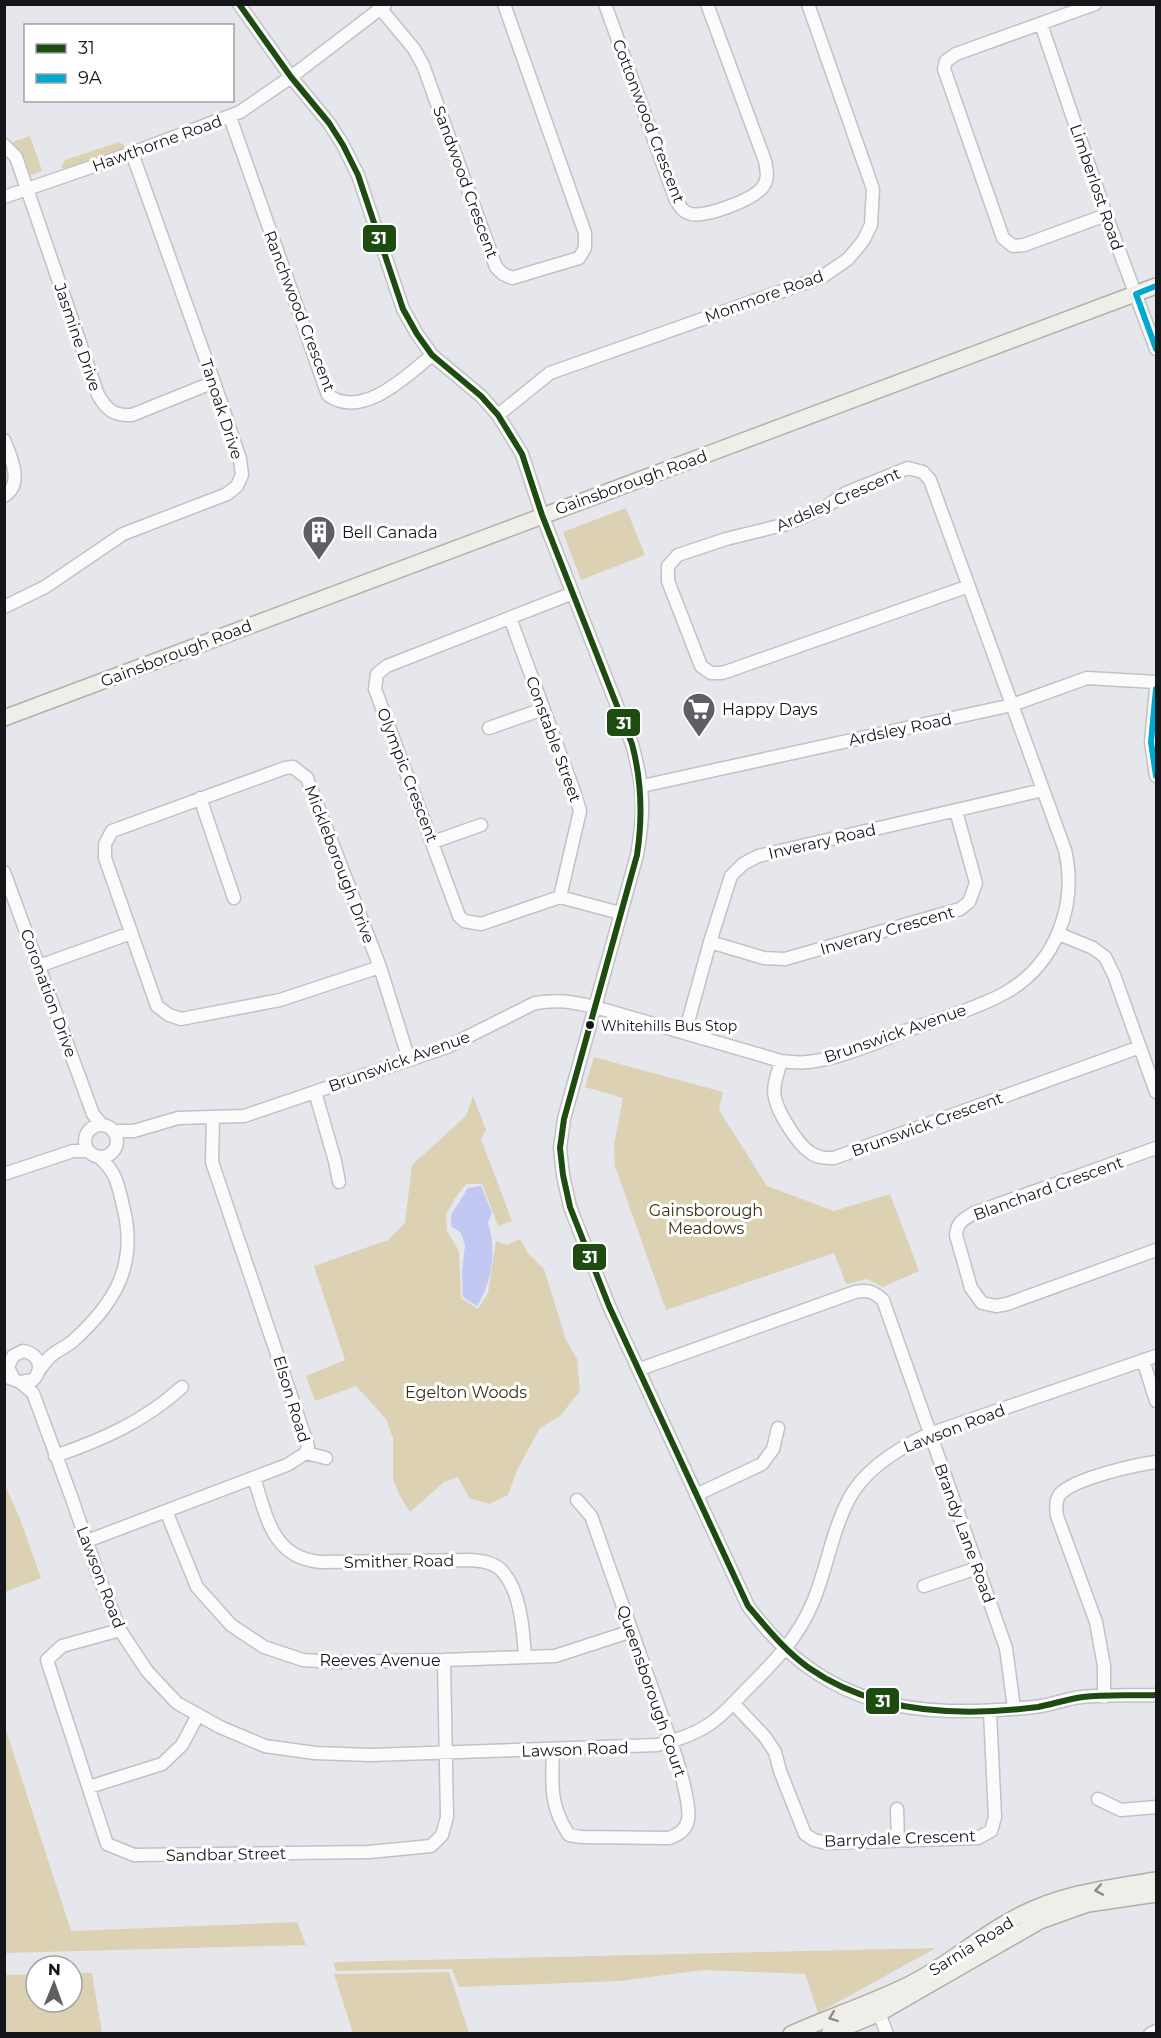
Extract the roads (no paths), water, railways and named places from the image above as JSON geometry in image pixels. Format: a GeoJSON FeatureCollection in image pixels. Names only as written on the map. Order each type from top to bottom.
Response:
{"type":"FeatureCollection","features":[{"type":"Feature","properties":{"kind":"main road","name":"Gainsborough Road"},"geometry":{"type":"LineString","coordinates":[[4,718],[1156,286]]}},
{"type":"Feature","properties":{"kind":"main road","name":"Sarnia Road"},"geometry":{"type":"LineString","coordinates":[[791,2034],[877,2007],[1011,1920],[1040,1906],[1073,1894],[1156,1880]]}},
{"type":"Feature","properties":{"kind":"main road","name":"Sarnia Road"},"geometry":{"type":"LineString","coordinates":[[829,2034],[877,2007],[976,1958],[1040,1921],[1088,1904],[1156,1894]]}},
{"type":"Feature","properties":{"kind":"street"},"geometry":{"type":"LineString","coordinates":[[239,4],[343,145],[358,175],[403,309],[417,334],[432,355],[481,396],[498,415],[522,454],[542,515],[632,744],[642,786],[643,825],[637,855],[564,1119],[560,1148],[563,1175],[570,1207],[609,1306],[748,1606],[765,1629],[786,1650],[828,1681],[862,1697],[903,1707],[990,1711],[1036,1707],[1074,1698],[1156,1695]]}},
{"type":"Feature","properties":{"kind":"street","name":"Sandwood Crescent"},"geometry":{"type":"LineString","coordinates":[[383,6],[423,65],[496,267],[503,274],[512,278],[579,258],[586,243],[581,222],[504,4]]}},
{"type":"Feature","properties":{"kind":"street","name":"Cottonwood Crescent"},"geometry":{"type":"LineString","coordinates":[[605,4],[675,198],[681,209],[690,214],[718,210],[753,196],[764,187],[768,175],[765,161],[707,4]]}},
{"type":"Feature","properties":{"kind":"street","name":"Monmore Road"},"geometry":{"type":"LineString","coordinates":[[498,415],[550,373],[822,277],[848,259],[863,241],[871,225],[873,189],[808,4]]}},
{"type":"Feature","properties":{"kind":"street"},"geometry":{"type":"LineString","coordinates":[[1095,4],[956,54],[946,61],[944,69],[1003,238],[1013,246],[1024,245],[1106,215]]}},
{"type":"Feature","properties":{"kind":"street","name":"Hawthorne Road"},"geometry":{"type":"LineString","coordinates":[[4,197],[230,117],[291,77],[383,6]]}},
{"type":"Feature","properties":{"kind":"street","name":"Limberlost Road"},"geometry":{"type":"LineString","coordinates":[[1041,24],[1106,215],[1156,349]]}},
{"type":"Feature","properties":{"kind":"street","name":"Ranchwood Crescent"},"geometry":{"type":"LineString","coordinates":[[230,117],[328,395],[341,402],[369,399],[390,390],[432,355]]}},
{"type":"Feature","properties":{"kind":"street","name":"Jasmine Drive"},"geometry":{"type":"LineString","coordinates":[[4,145],[16,158],[98,395],[105,407],[118,416],[132,415],[214,382]]}},
{"type":"Feature","properties":{"kind":"street","name":"Tanoak Drive"},"geometry":{"type":"LineString","coordinates":[[4,607],[45,587],[123,534],[227,494],[237,486],[242,475],[240,459],[214,382],[132,153]]}},
{"type":"Feature","properties":{"kind":"street"},"geometry":{"type":"LineString","coordinates":[[4,440],[16,480],[11,492],[4,496]]}},
{"type":"Feature","properties":{"kind":"street","name":"Ardsley Crescent"},"geometry":{"type":"LineString","coordinates":[[969,586],[734,669],[722,673],[711,673],[701,666],[694,652],[668,581],[668,566],[678,555],[726,539],[787,524],[827,506],[846,493],[908,468],[923,471],[930,480],[969,586],[1012,705]]}},
{"type":"Feature","properties":{"kind":"street","name":"Olympic Crescent"},"geometry":{"type":"LineString","coordinates":[[560,897],[480,924],[464,921],[459,916],[375,689],[377,674],[387,666],[573,593]]}},
{"type":"Feature","properties":{"kind":"street","name":"Constable Street"},"geometry":{"type":"LineString","coordinates":[[510,618],[580,811],[560,897]]}},
{"type":"Feature","properties":{"kind":"street","name":"Ardsley Road"},"geometry":{"type":"LineString","coordinates":[[642,786],[1012,705],[1086,678],[1156,682]]}},
{"type":"Feature","properties":{"kind":"street"},"geometry":{"type":"LineString","coordinates":[[1156,689],[1151,742],[1156,776]]}},
{"type":"Feature","properties":{"kind":"street","name":"Brunswick Avenue"},"geometry":{"type":"LineString","coordinates":[[114,1131],[134,1131],[178,1118],[244,1116],[447,1047],[535,1004],[565,1000],[781,1061],[806,1062],[835,1057],[1002,994],[1025,979],[1059,934],[1066,910],[1069,869],[1065,850],[1012,705]]}},
{"type":"Feature","properties":{"kind":"street"},"geometry":{"type":"LineString","coordinates":[[489,728],[543,709]]}},
{"type":"Feature","properties":{"kind":"street","name":"Mickleborough Drive"},"geometry":{"type":"LineString","coordinates":[[380,967],[280,1000],[181,1019],[169,1016],[157,1006],[105,858],[105,844],[112,831],[293,767],[308,778],[380,967],[410,1059]]}},
{"type":"Feature","properties":{"kind":"street","name":"Inverary Road"},"geometry":{"type":"LineString","coordinates":[[685,1033],[731,876],[743,864],[758,856],[1043,790]]}},
{"type":"Feature","properties":{"kind":"street"},"geometry":{"type":"LineString","coordinates":[[200,798],[234,898]]}},
{"type":"Feature","properties":{"kind":"street","name":"Inverary Crescent"},"geometry":{"type":"LineString","coordinates":[[710,942],[764,958],[785,958],[960,909],[969,902],[976,883],[957,811]]}},
{"type":"Feature","properties":{"kind":"street"},"geometry":{"type":"LineString","coordinates":[[433,842],[481,825]]}},
{"type":"Feature","properties":{"kind":"street","name":"Coronation Drive"},"geometry":{"type":"LineString","coordinates":[[4,872],[93,1114],[93,1140]]}},
{"type":"Feature","properties":{"kind":"street"},"geometry":{"type":"LineString","coordinates":[[560,897],[620,913]]}},
{"type":"Feature","properties":{"kind":"street"},"geometry":{"type":"LineString","coordinates":[[39,966],[130,933]]}},
{"type":"Feature","properties":{"kind":"street"},"geometry":{"type":"LineString","coordinates":[[1059,934],[1093,948],[1105,957],[1114,975],[1156,1092]]}},
{"type":"Feature","properties":{"kind":"street","name":"Brunswick Crescent"},"geometry":{"type":"LineString","coordinates":[[781,1061],[774,1088],[775,1100],[786,1123],[811,1153],[822,1158],[834,1158],[1140,1047]]}},
{"type":"Feature","properties":{"kind":"street"},"geometry":{"type":"LineString","coordinates":[[315,1092],[339,1182]]}},
{"type":"Feature","properties":{"kind":"street","name":"Elson Road"},"geometry":{"type":"LineString","coordinates":[[87,1541],[287,1466],[306,1453],[308,1446],[292,1394],[212,1162],[213,1118]]}},
{"type":"Feature","properties":{"kind":"street"},"geometry":{"type":"LineString","coordinates":[[4,1174],[73,1151],[114,1131],[116,1147],[111,1168]]}},
{"type":"Feature","properties":{"kind":"street","name":"Brunswick Avenue"},"geometry":{"type":"LineString","coordinates":[[93,1140],[107,1156],[134,1131]]}},
{"type":"Feature","properties":{"kind":"street"},"geometry":{"type":"LineString","coordinates":[[13,1379],[29,1382],[51,1355],[72,1342],[91,1325],[112,1298],[120,1283],[129,1231],[117,1182],[93,1140]]}},
{"type":"Feature","properties":{"kind":"street","name":"Blanchard Crescent"},"geometry":{"type":"LineString","coordinates":[[1156,1149],[974,1213],[960,1221],[956,1227],[956,1234],[971,1288],[982,1303],[996,1306],[1156,1250]]}},
{"type":"Feature","properties":{"kind":"street","name":"Brandy Lane Road"},"geometry":{"type":"LineString","coordinates":[[640,1370],[865,1290],[875,1292],[883,1300],[1006,1648],[1014,1708]]}},
{"type":"Feature","properties":{"kind":"street"},"geometry":{"type":"LineString","coordinates":[[33,1393],[13,1379],[7,1365],[13,1356],[20,1352],[51,1355]]}},
{"type":"Feature","properties":{"kind":"street"},"geometry":{"type":"LineString","coordinates":[[34,1355],[39,1361],[38,1373]]}},
{"type":"Feature","properties":{"kind":"street","name":"Lawson Road"},"geometry":{"type":"LineString","coordinates":[[38,1373],[33,1393],[55,1456],[120,1630],[147,1671],[177,1703],[220,1727],[265,1746],[315,1753],[370,1755],[657,1745],[695,1732],[715,1720],[786,1650],[801,1627],[813,1601],[839,1522],[850,1497],[870,1473],[898,1449],[929,1434],[1156,1356]]}},
{"type":"Feature","properties":{"kind":"street"},"geometry":{"type":"LineString","coordinates":[[1143,1360],[1156,1401]]}},
{"type":"Feature","properties":{"kind":"street"},"geometry":{"type":"LineString","coordinates":[[55,1456],[115,1433],[148,1415],[182,1387]]}},
{"type":"Feature","properties":{"kind":"street"},"geometry":{"type":"LineString","coordinates":[[696,1495],[762,1464],[773,1449],[778,1428]]}},
{"type":"Feature","properties":{"kind":"street"},"geometry":{"type":"LineString","coordinates":[[306,1453],[326,1458]]}},
{"type":"Feature","properties":{"kind":"street"},"geometry":{"type":"LineString","coordinates":[[1104,1696],[1104,1666],[1096,1622],[1057,1516],[1056,1505],[1059,1494],[1071,1486],[1126,1467],[1156,1462]]}},
{"type":"Feature","properties":{"kind":"street","name":"Smither Road"},"geometry":{"type":"LineString","coordinates":[[254,1478],[272,1534],[297,1557],[321,1562],[470,1560],[484,1561],[501,1570],[512,1587],[522,1618],[525,1656]]}},
{"type":"Feature","properties":{"kind":"street","name":"Queensborough Court"},"geometry":{"type":"LineString","coordinates":[[553,1750],[551,1790],[560,1821],[569,1835],[669,1838],[679,1835],[686,1827],[689,1818],[681,1771],[591,1516],[577,1500]]}},
{"type":"Feature","properties":{"kind":"street","name":"Reeves Avenue"},"geometry":{"type":"LineString","coordinates":[[166,1511],[197,1587],[231,1625],[264,1647],[303,1660],[335,1662],[555,1656],[632,1631]]}},
{"type":"Feature","properties":{"kind":"street"},"geometry":{"type":"LineString","coordinates":[[924,1586],[977,1568]]}},
{"type":"Feature","properties":{"kind":"street","name":"Sandbar Street"},"geometry":{"type":"LineString","coordinates":[[120,1630],[62,1646],[47,1660],[107,1844],[134,1855],[369,1852],[430,1846],[442,1835],[447,1817],[444,1660]]}},
{"type":"Feature","properties":{"kind":"street","name":"Barrydale Crescent"},"geometry":{"type":"LineString","coordinates":[[733,1703],[765,1737],[775,1752],[780,1772],[806,1834],[814,1840],[826,1843],[978,1838],[991,1831],[995,1817],[990,1711]]}},
{"type":"Feature","properties":{"kind":"street"},"geometry":{"type":"LineString","coordinates":[[89,1787],[162,1764],[182,1745],[198,1714]]}},
{"type":"Feature","properties":{"kind":"street"},"geometry":{"type":"LineString","coordinates":[[1098,1799],[1121,1810],[1156,1807]]}},
{"type":"Feature","properties":{"kind":"street"},"geometry":{"type":"LineString","coordinates":[[897,1809],[898,1841]]}},
{"type":"Feature","properties":{"kind":"street"},"geometry":{"type":"LineString","coordinates":[[877,2007],[887,2034]]}},
{"type":"Feature","properties":{"kind":"street"},"geometry":{"type":"LineString","coordinates":[[1150,2034],[1156,2031]]}},
{"type":"Feature","properties":{"kind":"water"},"geometry":{"type":"Polygon","coordinates":[[[481,1186],[492,1213],[488,1223],[492,1255],[486,1287],[477,1306],[463,1297],[462,1273],[465,1245],[461,1233],[451,1226],[451,1215],[468,1188],[481,1186]]]}},
{"type":"Feature","properties":{"kind":"place","name":"Bell Canada"},"geometry":{"type":"Point","coordinates":[319,561]}},
{"type":"Feature","properties":{"kind":"place","name":"Happy Days"},"geometry":{"type":"Point","coordinates":[699,738]}},
{"type":"Feature","properties":{"kind":"place","name":"Whitehills Bus Stop"},"geometry":{"type":"Point","coordinates":[590,1025]}},
{"type":"Feature","properties":{"kind":"park label","name":"Gainsborough Meadows"},"geometry":{"type":"Point","coordinates":[706,1219]}},
{"type":"Feature","properties":{"kind":"park label","name":"Egelton Woods"},"geometry":{"type":"Point","coordinates":[466,1392]}}]}
